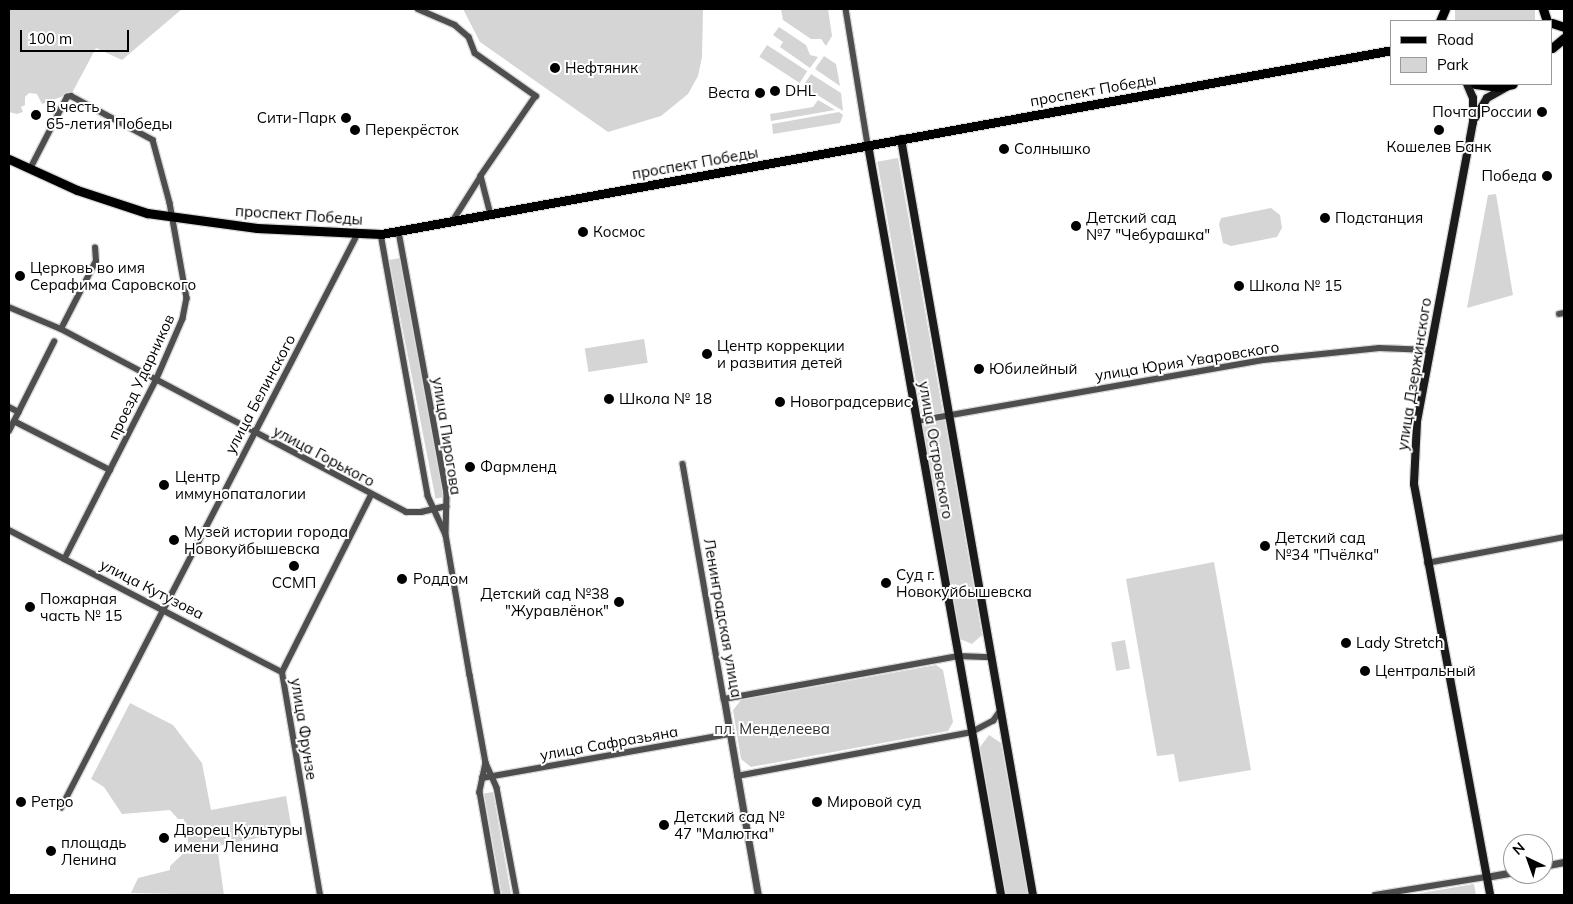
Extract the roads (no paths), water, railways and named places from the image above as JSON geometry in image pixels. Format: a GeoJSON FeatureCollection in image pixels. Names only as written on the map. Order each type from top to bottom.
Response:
{"type":"FeatureCollection","features":[{"type":"Feature","properties":{"kind":"main road"},"geometry":{"type":"LineString","coordinates":[[1553,47],[1564,38]]}},
{"type":"Feature","properties":{"kind":"main road","name":"проспект Победы"},"geometry":{"type":"LineString","coordinates":[[9,159],[117,206],[257,228],[381,234],[1390,50]]}},
{"type":"Feature","properties":{"kind":"main road","name":"улица Дзержинского"},"geometry":{"type":"LineString","coordinates":[[1468,85],[1472,93],[1473,122],[1417,422],[1414,484],[1427,563],[1490,895]]}},
{"type":"Feature","properties":{"kind":"main road"},"geometry":{"type":"LineString","coordinates":[[1483,85],[1499,87],[1508,85]]}},
{"type":"Feature","properties":{"kind":"main road","name":"улица Дзержинского"},"geometry":{"type":"LineString","coordinates":[[1473,122],[1487,98],[1510,85]]}},
{"type":"Feature","properties":{"kind":"main road","name":"улица Островского"},"geometry":{"type":"LineString","coordinates":[[901,139],[1033,895]]}},
{"type":"Feature","properties":{"kind":"main road","name":"улица Островского"},"geometry":{"type":"LineString","coordinates":[[868,145],[1002,895]]}},
{"type":"Feature","properties":{"kind":"street"},"geometry":{"type":"LineString","coordinates":[[418,9],[455,25],[469,37],[475,53],[536,96],[452,222]]}},
{"type":"Feature","properties":{"kind":"street","name":"улица Островского"},"geometry":{"type":"LineString","coordinates":[[846,9],[854,77],[868,145]]}},
{"type":"Feature","properties":{"kind":"street","name":"проезд Ударников"},"geometry":{"type":"LineString","coordinates":[[30,169],[68,97],[71,96],[153,140],[172,216],[187,307],[156,381],[64,559]]}},
{"type":"Feature","properties":{"kind":"street"},"geometry":{"type":"LineString","coordinates":[[481,176],[491,215]]}},
{"type":"Feature","properties":{"kind":"street","name":"улица Пирогова"},"geometry":{"type":"LineString","coordinates":[[399,232],[447,494],[446,535],[486,762],[498,788],[517,895]]}},
{"type":"Feature","properties":{"kind":"street","name":"улица Белинского"},"geometry":{"type":"LineString","coordinates":[[61,808],[358,233]]}},
{"type":"Feature","properties":{"kind":"street","name":"улица Пирогова"},"geometry":{"type":"LineString","coordinates":[[381,234],[428,496],[446,535]]}},
{"type":"Feature","properties":{"kind":"street"},"geometry":{"type":"LineString","coordinates":[[61,329],[96,261],[95,248]]}},
{"type":"Feature","properties":{"kind":"street","name":"улица Горького"},"geometry":{"type":"LineString","coordinates":[[9,307],[61,329],[406,512],[446,506]]}},
{"type":"Feature","properties":{"kind":"street"},"geometry":{"type":"LineString","coordinates":[[9,431],[54,342]]}},
{"type":"Feature","properties":{"kind":"street","name":"улица Юрия Уваровского"},"geometry":{"type":"LineString","coordinates":[[917,421],[1263,360],[1379,348],[1430,350]]}},
{"type":"Feature","properties":{"kind":"street"},"geometry":{"type":"LineString","coordinates":[[9,407],[19,412]]}},
{"type":"Feature","properties":{"kind":"street"},"geometry":{"type":"LineString","coordinates":[[14,421],[110,470]]}},
{"type":"Feature","properties":{"kind":"street","name":"Ленинградская улица"},"geometry":{"type":"LineString","coordinates":[[683,464],[758,895]]}},
{"type":"Feature","properties":{"kind":"street","name":"улица Фрунзе"},"geometry":{"type":"LineString","coordinates":[[320,895],[282,672],[371,495]]}},
{"type":"Feature","properties":{"kind":"street","name":"улица Кутузова"},"geometry":{"type":"LineString","coordinates":[[9,530],[282,672]]}},
{"type":"Feature","properties":{"kind":"street"},"geometry":{"type":"LineString","coordinates":[[1427,563],[1564,537]]}},
{"type":"Feature","properties":{"kind":"street"},"geometry":{"type":"LineString","coordinates":[[724,699],[958,656],[990,657]]}},
{"type":"Feature","properties":{"kind":"street"},"geometry":{"type":"LineString","coordinates":[[737,776],[972,732],[993,721],[1000,711]]}},
{"type":"Feature","properties":{"kind":"street","name":"улица Сафразьяна"},"geometry":{"type":"LineString","coordinates":[[482,778],[730,734]]}},
{"type":"Feature","properties":{"kind":"street","name":"улица Пирогова"},"geometry":{"type":"LineString","coordinates":[[486,762],[480,792],[498,895]]}},
{"type":"Feature","properties":{"kind":"street"},"geometry":{"type":"LineString","coordinates":[[1375,895],[1503,874]]}},
{"type":"Feature","properties":{"kind":"place","name":"Нефтяник"},"geometry":{"type":"Point","coordinates":[555,68]}},
{"type":"Feature","properties":{"kind":"place","name":"DHL"},"geometry":{"type":"Point","coordinates":[775,91]}},
{"type":"Feature","properties":{"kind":"place","name":"Веста"},"geometry":{"type":"Point","coordinates":[760,93]}},
{"type":"Feature","properties":{"kind":"place","name":"Почта России"},"geometry":{"type":"Point","coordinates":[1542,112]}},
{"type":"Feature","properties":{"kind":"place","name":"В честь 65-летия Победы"},"geometry":{"type":"Point","coordinates":[36,115]}},
{"type":"Feature","properties":{"kind":"place","name":"Сити-Парк"},"geometry":{"type":"Point","coordinates":[346,118]}},
{"type":"Feature","properties":{"kind":"place","name":"Перекрёсток"},"geometry":{"type":"Point","coordinates":[355,130]}},
{"type":"Feature","properties":{"kind":"place","name":"Кошелев Банк"},"geometry":{"type":"Point","coordinates":[1439,130]}},
{"type":"Feature","properties":{"kind":"place","name":"Солнышко"},"geometry":{"type":"Point","coordinates":[1004,149]}},
{"type":"Feature","properties":{"kind":"place","name":"Победа"},"geometry":{"type":"Point","coordinates":[1547,176]}},
{"type":"Feature","properties":{"kind":"place","name":"Подстанция"},"geometry":{"type":"Point","coordinates":[1325,218]}},
{"type":"Feature","properties":{"kind":"place","name":"Детский сад №7 \"Чебурашка\""},"geometry":{"type":"Point","coordinates":[1076,226]}},
{"type":"Feature","properties":{"kind":"place","name":"Космос"},"geometry":{"type":"Point","coordinates":[583,232]}},
{"type":"Feature","properties":{"kind":"place","name":"Церковь во имя Серафима Саровского"},"geometry":{"type":"Point","coordinates":[20,276]}},
{"type":"Feature","properties":{"kind":"place","name":"Школа № 15"},"geometry":{"type":"Point","coordinates":[1239,286]}},
{"type":"Feature","properties":{"kind":"place","name":"Центр коррекции и развития детей"},"geometry":{"type":"Point","coordinates":[707,354]}},
{"type":"Feature","properties":{"kind":"place","name":"Юбилейный"},"geometry":{"type":"Point","coordinates":[979,369]}},
{"type":"Feature","properties":{"kind":"place","name":"Школа № 18"},"geometry":{"type":"Point","coordinates":[609,399]}},
{"type":"Feature","properties":{"kind":"place","name":"Новоградсервис"},"geometry":{"type":"Point","coordinates":[780,402]}},
{"type":"Feature","properties":{"kind":"place","name":"Фармленд"},"geometry":{"type":"Point","coordinates":[470,467]}},
{"type":"Feature","properties":{"kind":"place","name":"Центр иммунопаталогии"},"geometry":{"type":"Point","coordinates":[164,485]}},
{"type":"Feature","properties":{"kind":"place","name":"Музей истории города Новокуйбышевска"},"geometry":{"type":"Point","coordinates":[174,540]}},
{"type":"Feature","properties":{"kind":"place","name":"Детский сад №34 \"Пчёлка\""},"geometry":{"type":"Point","coordinates":[1265,546]}},
{"type":"Feature","properties":{"kind":"place","name":"ССМП"},"geometry":{"type":"Point","coordinates":[294,566]}},
{"type":"Feature","properties":{"kind":"place","name":"Роддом"},"geometry":{"type":"Point","coordinates":[402,579]}},
{"type":"Feature","properties":{"kind":"place","name":"Суд г. Новокуйбышевска"},"geometry":{"type":"Point","coordinates":[886,583]}},
{"type":"Feature","properties":{"kind":"place","name":"Детский сад №38 \"Журавлёнок\""},"geometry":{"type":"Point","coordinates":[619,602]}},
{"type":"Feature","properties":{"kind":"place","name":"Пожарная часть № 15"},"geometry":{"type":"Point","coordinates":[30,607]}},
{"type":"Feature","properties":{"kind":"place","name":"Lady Stretch"},"geometry":{"type":"Point","coordinates":[1346,643]}},
{"type":"Feature","properties":{"kind":"place","name":"Центральный"},"geometry":{"type":"Point","coordinates":[1365,671]}},
{"type":"Feature","properties":{"kind":"place","name":"Ретро"},"geometry":{"type":"Point","coordinates":[21,802]}},
{"type":"Feature","properties":{"kind":"place","name":"Мировой суд"},"geometry":{"type":"Point","coordinates":[817,802]}},
{"type":"Feature","properties":{"kind":"place","name":"Детский сад № 47 \"Малютка\""},"geometry":{"type":"Point","coordinates":[664,825]}},
{"type":"Feature","properties":{"kind":"place","name":"Дворец Культуры имени Ленина"},"geometry":{"type":"Point","coordinates":[164,838]}},
{"type":"Feature","properties":{"kind":"place","name":"площадь Ленина"},"geometry":{"type":"Point","coordinates":[51,851]}},
{"type":"Feature","properties":{"kind":"park label","name":"пл. Менделеева"},"geometry":{"type":"Point","coordinates":[772,729]}}]}
